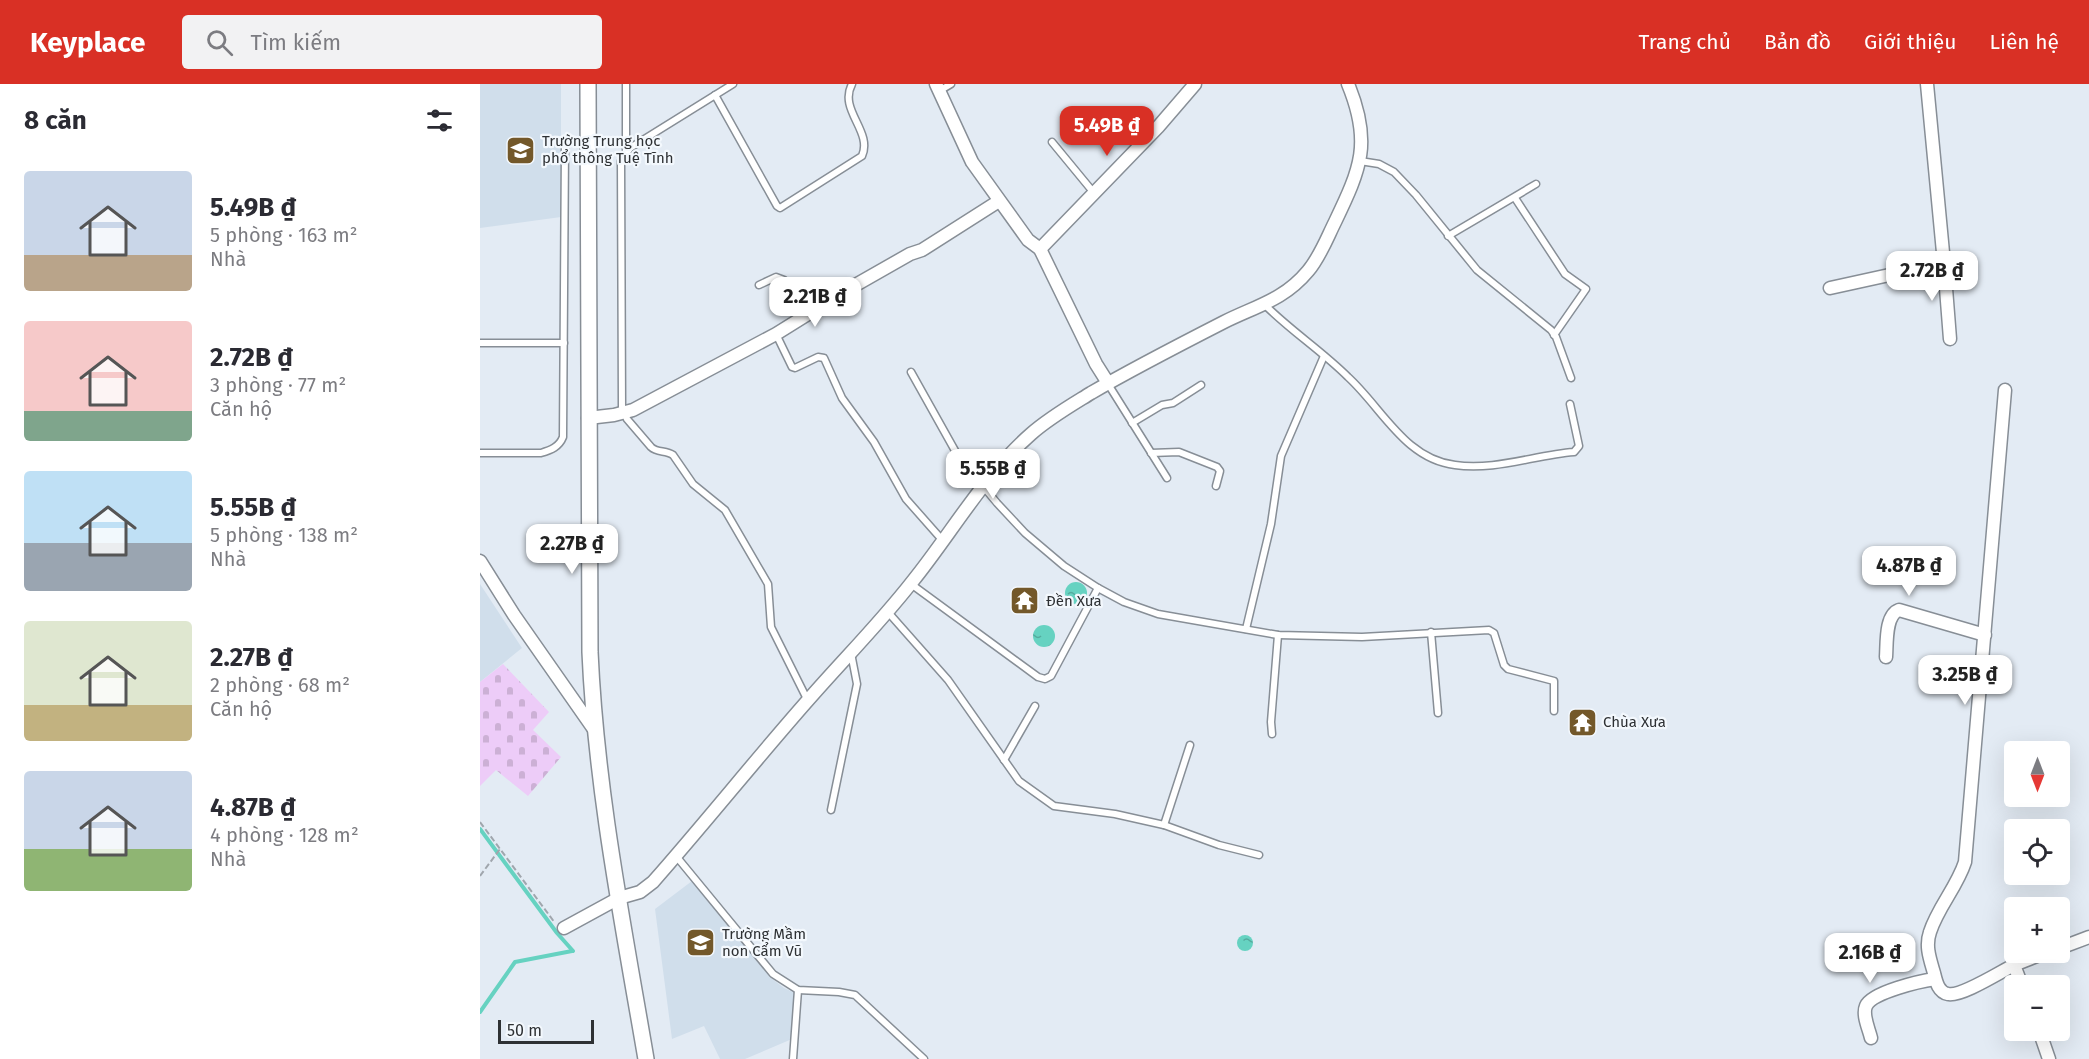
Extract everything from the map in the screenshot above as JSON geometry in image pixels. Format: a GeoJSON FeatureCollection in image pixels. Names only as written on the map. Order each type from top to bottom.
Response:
{"type":"FeatureCollection","features":[{"type":"Feature","properties":{"kind":"street"},"geometry":{"type":"LineString","coordinates":[[588,84],[591,417],[590,652],[593,728],[646,1059]]}},
{"type":"Feature","properties":{"kind":"street"},"geometry":{"type":"LineString","coordinates":[[564,928],[619,898],[640,891],[653,882],[911,584],[1013,450],[1031,433],[1053,416],[1108,383],[1237,315],[1265,305],[1293,287],[1313,265],[1348,195],[1360,161],[1362,129],[1356,102],[1348,84]]}},
{"type":"Feature","properties":{"kind":"street"},"geometry":{"type":"LineString","coordinates":[[1927,84],[1950,339]]}},
{"type":"Feature","properties":{"kind":"street"},"geometry":{"type":"LineString","coordinates":[[1040,249],[1158,127],[1193,85]]}},
{"type":"Feature","properties":{"kind":"street"},"geometry":{"type":"LineString","coordinates":[[937,87],[969,156],[1028,240],[1040,249],[1096,364],[1108,383]]}},
{"type":"Feature","properties":{"kind":"street"},"geometry":{"type":"LineString","coordinates":[[591,417],[619,414],[776,334],[863,281],[910,254],[922,250],[999,201]]}},
{"type":"Feature","properties":{"kind":"street"},"geometry":{"type":"LineString","coordinates":[[1830,288],[1944,263]]}},
{"type":"Feature","properties":{"kind":"street"},"geometry":{"type":"LineString","coordinates":[[2005,390],[1965,862],[1961,876],[1929,933],[1928,947],[1938,988],[1946,994],[1957,994],[2019,963]]}},
{"type":"Feature","properties":{"kind":"street"},"geometry":{"type":"LineString","coordinates":[[480,561],[514,615],[593,728]]}},
{"type":"Feature","properties":{"kind":"street"},"geometry":{"type":"LineString","coordinates":[[1886,657],[1890,620],[1893,613],[1899,610],[1985,635]]}},
{"type":"Feature","properties":{"kind":"street"},"geometry":{"type":"LineString","coordinates":[[2070,944],[2089,937]]}},
{"type":"Feature","properties":{"kind":"street"},"geometry":{"type":"LineString","coordinates":[[2014,965],[2018,975]]}},
{"type":"Feature","properties":{"kind":"street"},"geometry":{"type":"LineString","coordinates":[[1871,1038],[1865,1017],[1869,1002],[1901,987],[1935,979]]}},
{"type":"Feature","properties":{"kind":"street"},"geometry":{"type":"LineString","coordinates":[[2043,1041],[2049,1059]]}},
{"type":"Feature","properties":{"kind":"lane"},"geometry":{"type":"LineString","coordinates":[[626,84],[626,152]]}},
{"type":"Feature","properties":{"kind":"lane"},"geometry":{"type":"LineString","coordinates":[[733,84],[626,152],[621,161],[621,396],[619,414],[654,450],[669,452],[673,455],[693,484],[717,502],[730,517],[768,584],[771,627],[808,701]]}},
{"type":"Feature","properties":{"kind":"lane"},"geometry":{"type":"LineString","coordinates":[[715,95],[780,208],[862,156],[864,137],[849,105],[848,97],[852,84]]}},
{"type":"Feature","properties":{"kind":"lane"},"geometry":{"type":"LineString","coordinates":[[937,87],[951,84]]}},
{"type":"Feature","properties":{"kind":"lane"},"geometry":{"type":"LineString","coordinates":[[480,453],[542,453],[558,446],[563,437],[566,145],[568,141],[588,141]]}},
{"type":"Feature","properties":{"kind":"lane"},"geometry":{"type":"LineString","coordinates":[[1052,142],[1094,193]]}},
{"type":"Feature","properties":{"kind":"lane"},"geometry":{"type":"LineString","coordinates":[[1360,161],[1378,164],[1394,172],[1410,188],[1477,270],[1554,335],[1571,378]]}},
{"type":"Feature","properties":{"kind":"lane"},"geometry":{"type":"LineString","coordinates":[[1448,236],[1536,184]]}},
{"type":"Feature","properties":{"kind":"lane"},"geometry":{"type":"LineString","coordinates":[[1515,198],[1565,274],[1586,289],[1554,335]]}},
{"type":"Feature","properties":{"kind":"lane"},"geometry":{"type":"LineString","coordinates":[[759,285],[776,278],[784,280],[804,317]]}},
{"type":"Feature","properties":{"kind":"lane"},"geometry":{"type":"LineString","coordinates":[[1265,305],[1284,324],[1349,377],[1409,445],[1437,461],[1456,466],[1482,466],[1574,452],[1579,446],[1570,404]]}},
{"type":"Feature","properties":{"kind":"lane"},"geometry":{"type":"LineString","coordinates":[[776,334],[795,368],[818,357],[824,358],[842,398],[874,442],[906,499],[944,542]]}},
{"type":"Feature","properties":{"kind":"lane"},"geometry":{"type":"LineString","coordinates":[[480,343],[564,343]]}},
{"type":"Feature","properties":{"kind":"lane"},"geometry":{"type":"LineString","coordinates":[[1246,629],[1271,524],[1281,456],[1324,356]]}},
{"type":"Feature","properties":{"kind":"lane"},"geometry":{"type":"LineString","coordinates":[[911,372],[958,456],[983,488],[1025,533],[1064,566],[1124,602],[1158,614],[1278,635],[1362,637],[1489,630],[1494,633],[1504,665],[1508,669],[1554,681],[1554,711]]}},
{"type":"Feature","properties":{"kind":"lane"},"geometry":{"type":"LineString","coordinates":[[1108,383],[1167,478]]}},
{"type":"Feature","properties":{"kind":"lane"},"geometry":{"type":"LineString","coordinates":[[1132,423],[1162,405],[1173,403],[1201,385]]}},
{"type":"Feature","properties":{"kind":"lane"},"geometry":{"type":"LineString","coordinates":[[1151,453],[1179,452],[1217,467],[1220,471],[1216,486]]}},
{"type":"Feature","properties":{"kind":"lane"},"geometry":{"type":"LineString","coordinates":[[911,584],[1038,677],[1045,679],[1051,676],[1098,588]]}},
{"type":"Feature","properties":{"kind":"lane"},"geometry":{"type":"LineString","coordinates":[[887,611],[948,680],[1004,760],[1028,788],[1054,807],[1115,814],[1164,825],[1259,855]]}},
{"type":"Feature","properties":{"kind":"lane"},"geometry":{"type":"LineString","coordinates":[[1431,632],[1438,713]]}},
{"type":"Feature","properties":{"kind":"lane"},"geometry":{"type":"LineString","coordinates":[[1272,734],[1278,635]]}},
{"type":"Feature","properties":{"kind":"lane"},"geometry":{"type":"LineString","coordinates":[[831,810],[857,684],[851,653]]}},
{"type":"Feature","properties":{"kind":"lane"},"geometry":{"type":"LineString","coordinates":[[1004,760],[1035,706]]}},
{"type":"Feature","properties":{"kind":"lane"},"geometry":{"type":"LineString","coordinates":[[1164,825],[1190,745]]}},
{"type":"Feature","properties":{"kind":"lane"},"geometry":{"type":"LineString","coordinates":[[676,856],[773,974],[798,990],[855,995],[924,1059]]}},
{"type":"Feature","properties":{"kind":"lane"},"geometry":{"type":"LineString","coordinates":[[793,1059],[798,990]]}},
{"type":"Feature","properties":{"kind":"path"},"geometry":{"type":"LineString","coordinates":[[480,822],[551,919],[557,926],[564,928]]}},
{"type":"Feature","properties":{"kind":"path"},"geometry":{"type":"LineString","coordinates":[[480,876],[500,849]]}},
{"type":"Feature","properties":{"kind":"shaded area","name":"Trường Trung học phổ thông Tuệ Tĩnh"},"geometry":{"type":"Polygon","coordinates":[[[480,84],[561,84],[561,217],[480,228],[480,84]]]}},
{"type":"Feature","properties":{"kind":"shaded area"},"geometry":{"type":"Polygon","coordinates":[[[480,584],[522,648],[480,682],[480,584]]]}},
{"type":"Feature","properties":{"kind":"shaded area","name":"Trường Mầm non Cẩm Vũ"},"geometry":{"type":"Polygon","coordinates":[[[692,881],[771,978],[795,993],[792,1039],[745,1059],[720,1059],[704,1026],[672,1039],[655,909],[692,881]]]}},
{"type":"Feature","properties":{"kind":"green space"},"geometry":{"type":"Polygon","coordinates":[[[503,664],[549,712],[533,730],[561,757],[528,796],[496,770],[480,786],[480,682],[503,664]]]}},
{"type":"Feature","properties":{"kind":"water"},"geometry":{"type":"Polygon","coordinates":[[[1076,582],[1084,585],[1087,593],[1084,601],[1076,604],[1068,601],[1065,593],[1068,585],[1076,582]]]}},
{"type":"Feature","properties":{"kind":"water"},"geometry":{"type":"Polygon","coordinates":[[[1044,625],[1052,628],[1055,636],[1052,644],[1044,647],[1036,644],[1033,636],[1036,628],[1044,625]]]}},
{"type":"Feature","properties":{"kind":"water"},"geometry":{"type":"Polygon","coordinates":[[[1245,935],[1253,943],[1245,951],[1237,943],[1245,935]]]}},
{"type":"Feature","properties":{"kind":"waterway"},"geometry":{"type":"LineString","coordinates":[[480,829],[557,933],[573,951]]}},
{"type":"Feature","properties":{"kind":"waterway"},"geometry":{"type":"LineString","coordinates":[[480,1012],[515,962],[572,951]]}},
{"type":"Feature","properties":{"kind":"place","name":"Trường Trung học phổ thông Tuệ Tĩnh"},"geometry":{"type":"Point","coordinates":[521,150]}},
{"type":"Feature","properties":{"kind":"place","name":"Đền Xưa"},"geometry":{"type":"Point","coordinates":[1025,601]}},
{"type":"Feature","properties":{"kind":"place","name":"Chùa Xưa"},"geometry":{"type":"Point","coordinates":[1582,722]}},
{"type":"Feature","properties":{"kind":"place","name":"Trường Mầm non Cẩm Vũ"},"geometry":{"type":"Point","coordinates":[701,943]}}]}
